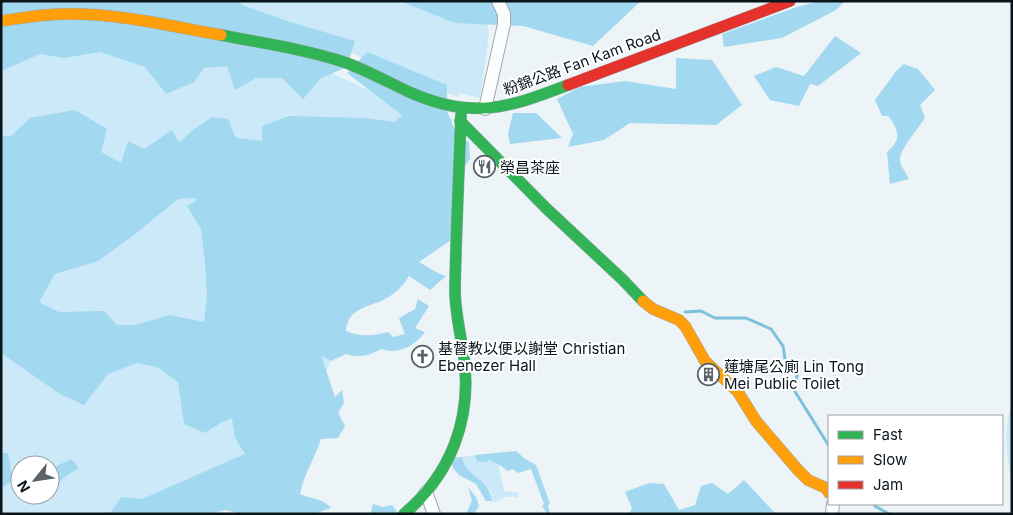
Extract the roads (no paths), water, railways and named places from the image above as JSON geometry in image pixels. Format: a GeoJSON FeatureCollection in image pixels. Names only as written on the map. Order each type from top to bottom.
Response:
{"type":"FeatureCollection","features":[{"type":"Feature","properties":{"kind":"street"},"geometry":{"type":"LineString","coordinates":[[485,109],[504,24],[504,14],[498,1]]}},
{"type":"Feature","properties":{"kind":"street","name":"粉錦公路 Fan Kam Road"},"geometry":{"type":"LineString","coordinates":[[1,21],[54,14],[97,15],[256,42],[341,61],[448,106],[485,109],[504,107],[534,98],[790,1]]}},
{"type":"Feature","properties":{"kind":"street"},"geometry":{"type":"LineString","coordinates":[[404,514],[426,492],[446,460],[464,412],[465,369],[456,317],[455,291],[460,121],[462,108]]}},
{"type":"Feature","properties":{"kind":"street"},"geometry":{"type":"LineString","coordinates":[[460,121],[547,209],[644,302],[653,309],[679,320],[685,326],[705,361],[738,392],[756,421],[798,470],[808,480],[826,488],[828,491]]}},
{"type":"Feature","properties":{"kind":"street"},"geometry":{"type":"LineString","coordinates":[[426,492],[434,514]]}},
{"type":"Feature","properties":{"kind":"waterway"},"geometry":{"type":"LineString","coordinates":[[685,312],[701,311],[715,318],[746,318],[771,329],[783,346],[785,359],[798,371],[794,390],[828,444]]}},
{"type":"Feature","properties":{"kind":"waterway"},"geometry":{"type":"LineString","coordinates":[[875,505],[889,514]]}},
{"type":"Feature","properties":{"kind":"place","name":"榮昌茶座"},"geometry":{"type":"Point","coordinates":[484,167]}},
{"type":"Feature","properties":{"kind":"place","name":"基督教以便以謝堂 Christian Ebenezer Hall"},"geometry":{"type":"Point","coordinates":[422,357]}},
{"type":"Feature","properties":{"kind":"place","name":"蓮塘尾公廁 Lin Tong Mei Public Toilet"},"geometry":{"type":"Point","coordinates":[708,375]}}]}
